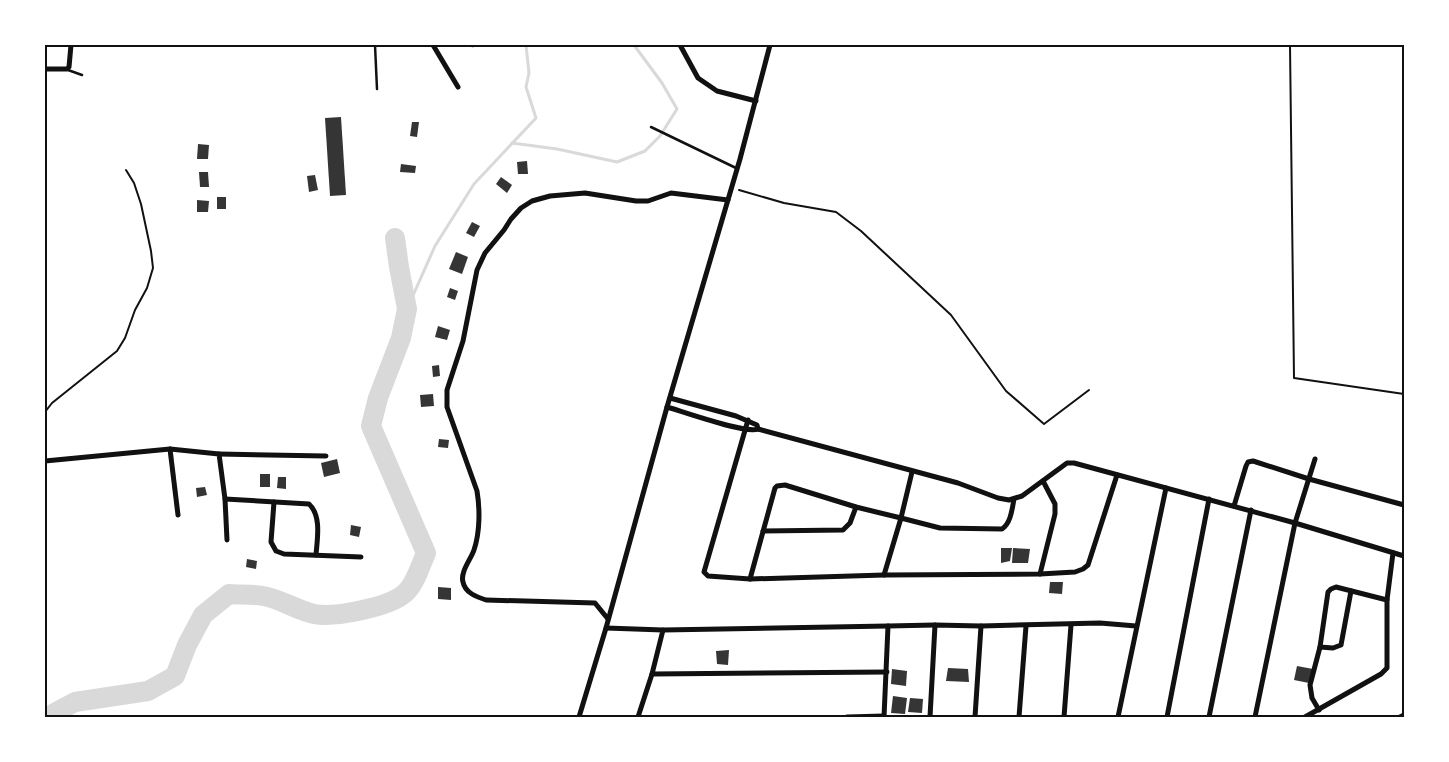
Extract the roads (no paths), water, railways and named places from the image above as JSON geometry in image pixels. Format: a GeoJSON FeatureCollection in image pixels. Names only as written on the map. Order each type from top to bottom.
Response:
{"type":"FeatureCollection","features":[{"type":"Feature","properties":{"kind":"street"},"geometry":{"type":"LineString","coordinates":[[45,69],[67,69],[71,45]]}},
{"type":"Feature","properties":{"kind":"street"},"geometry":{"type":"LineString","coordinates":[[434,45],[458,87]]}},
{"type":"Feature","properties":{"kind":"street"},"geometry":{"type":"LineString","coordinates":[[680,45],[698,78],[717,92],[756,100]]}},
{"type":"Feature","properties":{"kind":"street"},"geometry":{"type":"LineString","coordinates":[[579,717],[606,628],[667,407],[738,169],[770,45]]}},
{"type":"Feature","properties":{"kind":"street"},"geometry":{"type":"LineString","coordinates":[[608,619],[595,603],[486,600],[474,596],[464,587],[462,576],[476,542],[479,504],[477,491],[446,407],[447,390],[463,341],[477,270],[485,253],[521,208],[532,201],[550,196],[585,193],[636,201],[648,201],[671,193],[728,200]]}},
{"type":"Feature","properties":{"kind":"street"},"geometry":{"type":"LineString","coordinates":[[670,398],[748,420],[757,425],[758,428]]}},
{"type":"Feature","properties":{"kind":"street"},"geometry":{"type":"LineString","coordinates":[[667,407],[746,429],[754,430],[758,428],[912,472],[958,483],[998,498],[1014,499],[1070,462],[1295,522],[1404,556]]}},
{"type":"Feature","properties":{"kind":"street"},"geometry":{"type":"LineString","coordinates":[[748,420],[704,572],[708,576],[750,578],[1075,572],[1083,569],[1088,564],[1117,475]]}},
{"type":"Feature","properties":{"kind":"street"},"geometry":{"type":"LineString","coordinates":[[170,449],[178,515]]}},
{"type":"Feature","properties":{"kind":"street"},"geometry":{"type":"LineString","coordinates":[[45,461],[170,449],[219,454],[326,456]]}},
{"type":"Feature","properties":{"kind":"street"},"geometry":{"type":"LineString","coordinates":[[219,454],[228,540]]}},
{"type":"Feature","properties":{"kind":"street"},"geometry":{"type":"LineString","coordinates":[[1256,717],[1295,522],[1315,459]]}},
{"type":"Feature","properties":{"kind":"street"},"geometry":{"type":"LineString","coordinates":[[1234,506],[1248,462],[1253,461],[1404,506]]}},
{"type":"Feature","properties":{"kind":"street"},"geometry":{"type":"LineString","coordinates":[[884,575],[912,472]]}},
{"type":"Feature","properties":{"kind":"street"},"geometry":{"type":"LineString","coordinates":[[1040,574],[1055,514],[1055,504],[1043,481]]}},
{"type":"Feature","properties":{"kind":"street"},"geometry":{"type":"LineString","coordinates":[[750,578],[775,488],[780,485],[856,507],[940,528],[1002,529],[1007,526],[1014,499]]}},
{"type":"Feature","properties":{"kind":"street"},"geometry":{"type":"LineString","coordinates":[[1118,717],[1166,488]]}},
{"type":"Feature","properties":{"kind":"street"},"geometry":{"type":"LineString","coordinates":[[225,499],[309,504],[313,508],[317,524],[316,555]]}},
{"type":"Feature","properties":{"kind":"street"},"geometry":{"type":"LineString","coordinates":[[1167,717],[1209,499]]}},
{"type":"Feature","properties":{"kind":"street"},"geometry":{"type":"LineString","coordinates":[[274,502],[271,542],[272,547],[276,551],[284,554],[361,557]]}},
{"type":"Feature","properties":{"kind":"street"},"geometry":{"type":"LineString","coordinates":[[763,531],[843,530],[850,523],[856,507]]}},
{"type":"Feature","properties":{"kind":"street"},"geometry":{"type":"LineString","coordinates":[[1209,717],[1251,510]]}},
{"type":"Feature","properties":{"kind":"street"},"geometry":{"type":"LineString","coordinates":[[1305,717],[1381,674],[1388,668],[1387,600],[1393,553]]}},
{"type":"Feature","properties":{"kind":"street"},"geometry":{"type":"LineString","coordinates":[[1318,710],[1312,698],[1310,685],[1320,647],[1328,592],[1336,587],[1387,600]]}},
{"type":"Feature","properties":{"kind":"street"},"geometry":{"type":"LineString","coordinates":[[1320,647],[1333,648],[1341,644],[1351,591]]}},
{"type":"Feature","properties":{"kind":"street"},"geometry":{"type":"LineString","coordinates":[[606,628],[663,630],[936,625],[1026,626],[1100,623],[1136,626]]}},
{"type":"Feature","properties":{"kind":"street"},"geometry":{"type":"LineString","coordinates":[[930,717],[936,625]]}},
{"type":"Feature","properties":{"kind":"street"},"geometry":{"type":"LineString","coordinates":[[1064,717],[1071,625]]}},
{"type":"Feature","properties":{"kind":"street"},"geometry":{"type":"LineString","coordinates":[[847,717],[884,717],[888,626]]}},
{"type":"Feature","properties":{"kind":"street"},"geometry":{"type":"LineString","coordinates":[[975,717],[981,626]]}},
{"type":"Feature","properties":{"kind":"street"},"geometry":{"type":"LineString","coordinates":[[1019,717],[1026,626]]}},
{"type":"Feature","properties":{"kind":"street"},"geometry":{"type":"LineString","coordinates":[[638,717],[652,674],[663,630]]}},
{"type":"Feature","properties":{"kind":"street"},"geometry":{"type":"LineString","coordinates":[[652,674],[887,672]]}},
{"type":"Feature","properties":{"kind":"street"},"geometry":{"type":"LineString","coordinates":[[1400,717],[1404,714]]}},
{"type":"Feature","properties":{"kind":"lane"},"geometry":{"type":"LineString","coordinates":[[374,45],[377,89]]}},
{"type":"Feature","properties":{"kind":"lane"},"geometry":{"type":"LineString","coordinates":[[466,45],[473,46]]}},
{"type":"Feature","properties":{"kind":"lane"},"geometry":{"type":"LineString","coordinates":[[67,69],[82,75]]}},
{"type":"Feature","properties":{"kind":"lane"},"geometry":{"type":"LineString","coordinates":[[651,127],[738,169]]}},
{"type":"Feature","properties":{"kind":"waterway"},"geometry":{"type":"LineString","coordinates":[[407,309],[435,246],[474,184],[536,118],[526,87],[529,73],[526,45]]}},
{"type":"Feature","properties":{"kind":"waterway"},"geometry":{"type":"LineString","coordinates":[[512,143],[557,149],[617,162],[645,151],[660,136],[677,109],[662,83],[634,45]]}},
{"type":"Feature","properties":{"kind":"waterway"},"geometry":{"type":"LineString","coordinates":[[47,717],[75,702],[148,691],[175,676],[187,645],[203,615],[229,594],[263,596],[307,612],[323,615],[348,613],[375,607],[398,598],[409,589],[415,580],[426,553],[371,426],[378,398],[401,338],[407,309],[395,238]]}}]}
